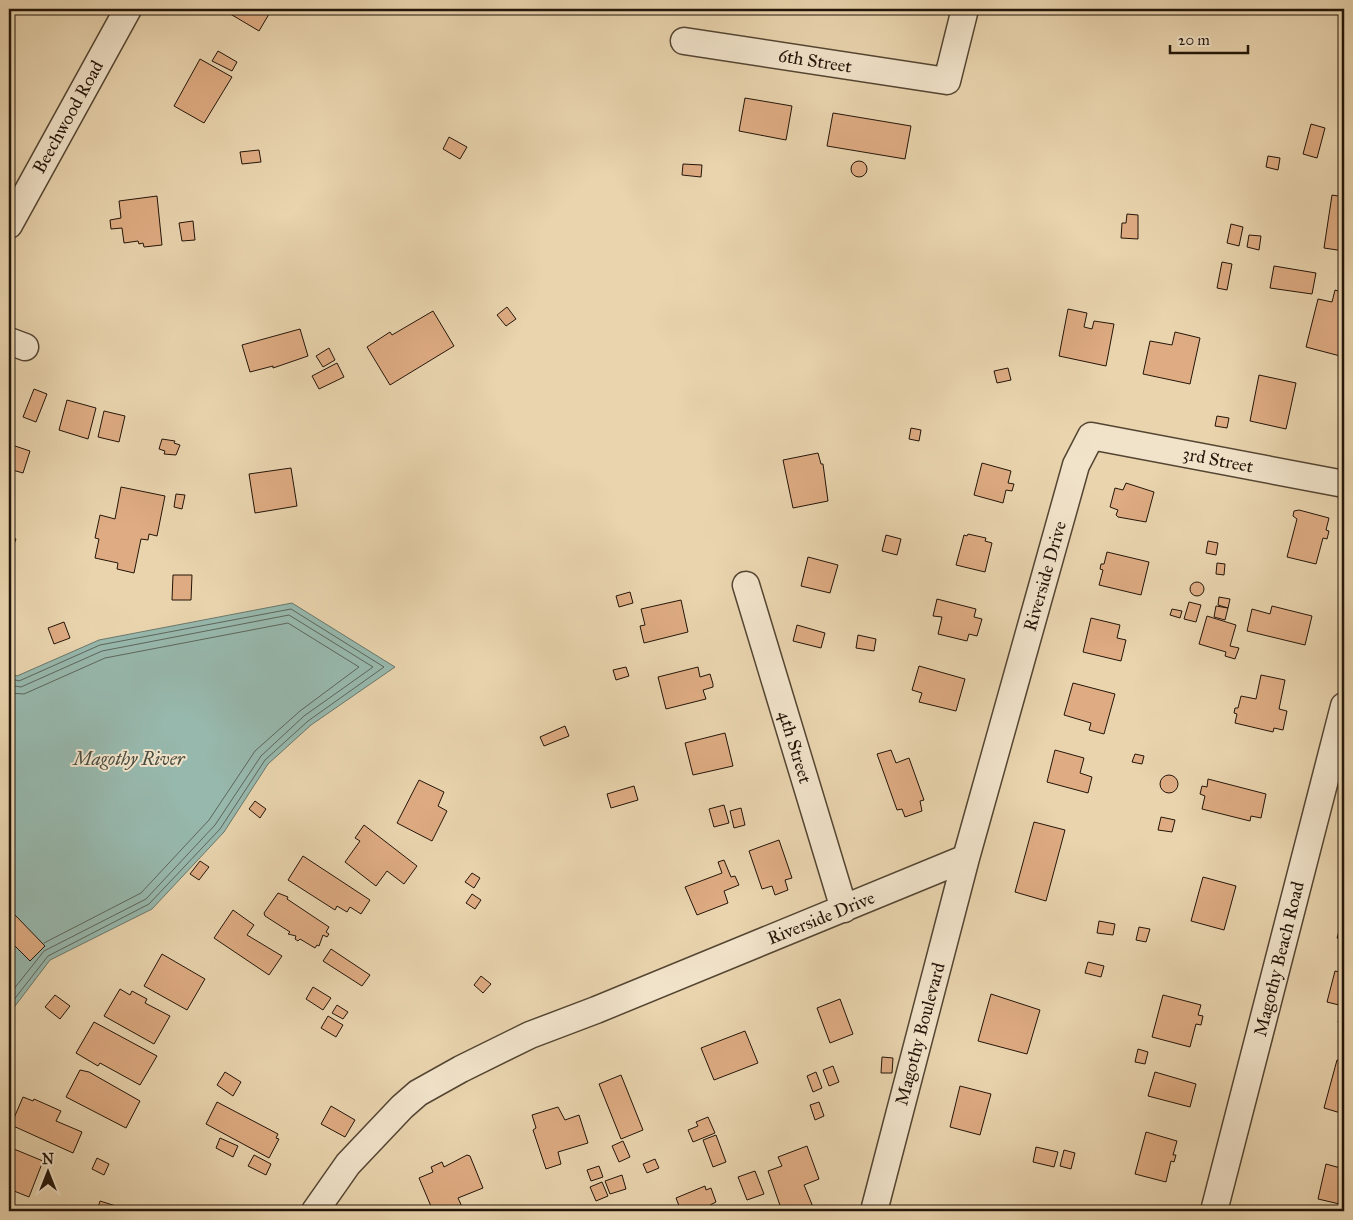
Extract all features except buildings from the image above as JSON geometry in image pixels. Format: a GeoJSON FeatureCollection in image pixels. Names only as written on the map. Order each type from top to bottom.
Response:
{"type":"FeatureCollection","features":[{"type":"Feature","properties":{"kind":"street","name":"Beechwood Road"},"geometry":{"type":"LineString","coordinates":[[9,224],[128,9]]}},
{"type":"Feature","properties":{"kind":"street","name":"6th Street"},"geometry":{"type":"LineString","coordinates":[[684,41],[947,81],[965,9]]}},
{"type":"Feature","properties":{"kind":"street","name":"3rd Street"},"geometry":{"type":"LineString","coordinates":[[1091,436],[1344,484]]}},
{"type":"Feature","properties":{"kind":"street","name":"Riverside Drive"},"geometry":{"type":"LineString","coordinates":[[315,1211],[348,1164],[418,1093],[530,1035],[606,1007],[966,858],[1076,465],[1091,436]]}},
{"type":"Feature","properties":{"kind":"street","name":"4th Street"},"geometry":{"type":"LineString","coordinates":[[746,585],[844,910]]}},
{"type":"Feature","properties":{"kind":"street","name":"Magothy Beach Road"},"geometry":{"type":"LineString","coordinates":[[1214,1211],[1344,706]]}},
{"type":"Feature","properties":{"kind":"street","name":"Magothy Boulevard"},"geometry":{"type":"LineString","coordinates":[[874,1211],[966,858]]}},
{"type":"Feature","properties":{"kind":"water","name":"Magothy River"},"geometry":{"type":"Polygon","coordinates":[[[292,603],[395,667],[311,725],[268,764],[224,832],[152,909],[50,960],[9,1014],[9,672],[17,676],[99,640],[292,603]]]}}]}
